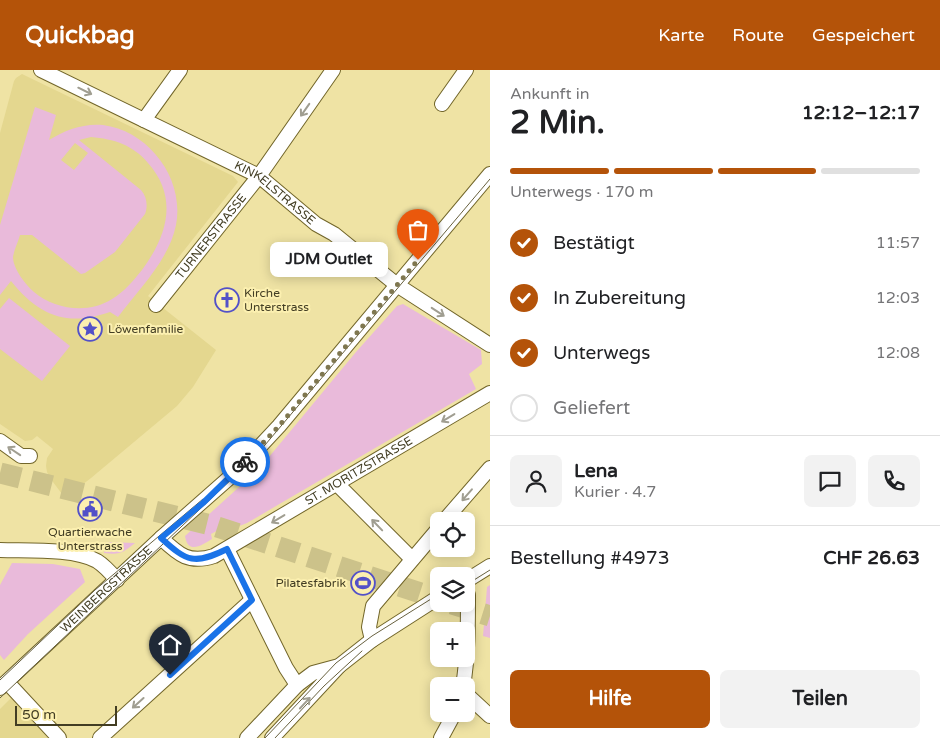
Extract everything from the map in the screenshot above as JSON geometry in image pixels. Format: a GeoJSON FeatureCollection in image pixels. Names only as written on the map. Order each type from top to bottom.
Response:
{"type":"FeatureCollection","features":[{"type":"Feature","properties":{"kind":"street","name":"KINKELSTRASSE"},"geometry":{"type":"LineString","coordinates":[[41,70],[259,176],[316,224],[334,234],[397,285],[490,345]]}},
{"type":"Feature","properties":{"kind":"street"},"geometry":{"type":"LineString","coordinates":[[144,120],[180,70]]}},
{"type":"Feature","properties":{"kind":"street","name":"TURNERSTRASSE"},"geometry":{"type":"LineString","coordinates":[[156,305],[259,176],[333,70]]}},
{"type":"Feature","properties":{"kind":"street"},"geometry":{"type":"LineString","coordinates":[[442,104],[466,70]]}},
{"type":"Feature","properties":{"kind":"street","name":"WEINBERGSTRASSE"},"geometry":{"type":"LineString","coordinates":[[3,685],[161,538],[203,503],[248,459],[279,426],[490,174]]}},
{"type":"Feature","properties":{"kind":"street","name":"ST. MORITZSTRASSE"},"geometry":{"type":"LineString","coordinates":[[161,538],[179,554],[190,559],[202,560],[227,549],[490,393]]}},
{"type":"Feature","properties":{"kind":"street"},"geometry":{"type":"LineString","coordinates":[[0,441],[21,456],[30,456]]}},
{"type":"Feature","properties":{"kind":"street"},"geometry":{"type":"LineString","coordinates":[[452,512],[490,468]]}},
{"type":"Feature","properties":{"kind":"street"},"geometry":{"type":"LineString","coordinates":[[337,484],[412,559]]}},
{"type":"Feature","properties":{"kind":"street"},"geometry":{"type":"LineString","coordinates":[[372,640],[369,627],[373,606],[430,538]]}},
{"type":"Feature","properties":{"kind":"street"},"geometry":{"type":"LineString","coordinates":[[227,549],[286,668],[298,685]]}},
{"type":"Feature","properties":{"kind":"street"},"geometry":{"type":"LineString","coordinates":[[0,550],[70,553],[84,556],[97,561],[109,570],[117,580]]}},
{"type":"Feature","properties":{"kind":"street"},"geometry":{"type":"LineString","coordinates":[[475,575],[490,566]]}},
{"type":"Feature","properties":{"kind":"street"},"geometry":{"type":"LineString","coordinates":[[100,738],[252,600]]}},
{"type":"Feature","properties":{"kind":"street"},"geometry":{"type":"LineString","coordinates":[[279,736],[339,666],[372,640],[430,603]]}},
{"type":"Feature","properties":{"kind":"street"},"geometry":{"type":"LineString","coordinates":[[465,677],[468,612]]}},
{"type":"Feature","properties":{"kind":"street"},"geometry":{"type":"LineString","coordinates":[[248,738],[298,685],[313,673],[339,666]]}},
{"type":"Feature","properties":{"kind":"street"},"geometry":{"type":"LineString","coordinates":[[3,685],[59,738]]}},
{"type":"Feature","properties":{"kind":"street"},"geometry":{"type":"LineString","coordinates":[[475,702],[490,716]]}},
{"type":"Feature","properties":{"kind":"street"},"geometry":{"type":"LineString","coordinates":[[441,738],[450,722]]}},
{"type":"Feature","properties":{"kind":"shaded area"},"geometry":{"type":"Polygon","coordinates":[[[22,74],[233,176],[238,182],[148,296],[216,350],[193,387],[177,406],[65,498],[47,472],[47,458],[53,449],[37,436],[32,440],[25,441],[0,424],[0,133],[14,81],[22,74]]]}},
{"type":"Feature","properties":{"kind":"shaded area"},"geometry":{"type":"Polygon","coordinates":[[[35,107],[56,115],[49,140],[75,128],[89,125],[103,125],[120,129],[135,137],[149,147],[160,160],[169,175],[175,191],[176,225],[167,250],[152,274],[118,317],[110,312],[80,318],[67,318],[55,315],[32,303],[11,281],[0,295],[0,225],[35,107]],[[91,137],[79,140],[141,190],[146,202],[145,214],[115,252],[85,273],[81,274],[32,235],[20,235],[13,257],[18,272],[34,292],[52,303],[72,308],[93,307],[103,304],[124,290],[151,257],[158,244],[166,217],[164,190],[158,176],[148,163],[123,144],[108,139],[91,137]],[[75,143],[61,160],[74,170],[88,153],[75,143]]]}},
{"type":"Feature","properties":{"kind":"shaded area"},"geometry":{"type":"Polygon","coordinates":[[[9,298],[70,346],[42,381],[0,349],[0,309],[9,298]]]}},
{"type":"Feature","properties":{"kind":"shaded area"},"geometry":{"type":"Polygon","coordinates":[[[403,304],[481,350],[482,364],[469,374],[476,389],[247,523],[224,532],[222,528],[211,534],[212,539],[204,544],[196,547],[189,545],[185,536],[259,469],[356,352],[397,306],[403,304]]]}},
{"type":"Feature","properties":{"kind":"shaded area"},"geometry":{"type":"Polygon","coordinates":[[[106,542],[135,543],[121,552],[110,554],[104,553],[106,542]]]}},
{"type":"Feature","properties":{"kind":"shaded area"},"geometry":{"type":"Polygon","coordinates":[[[12,563],[53,564],[80,569],[85,582],[28,634],[4,660],[0,655],[0,585],[12,563]]]}},
{"type":"Feature","properties":{"kind":"shaded area"},"geometry":{"type":"Polygon","coordinates":[[[490,585],[490,638],[483,636],[487,587],[490,585]]]}},
{"type":"Feature","properties":{"kind":"shaded area"},"geometry":{"type":"Polygon","coordinates":[[[11,698],[48,738],[0,738],[0,709],[11,698]]]}},
{"type":"Feature","properties":{"kind":"tunnel"},"geometry":{"type":"LineString","coordinates":[[0,473],[211,525],[430,596]]}},
{"type":"Feature","properties":{"kind":"tunnel"},"geometry":{"type":"LineString","coordinates":[[475,611],[490,616]]}},
{"type":"Feature","properties":{"kind":"tram line"},"geometry":{"type":"LineString","coordinates":[[0,698],[254,458],[490,179]]}},
{"type":"Feature","properties":{"kind":"tram line"},"geometry":{"type":"LineString","coordinates":[[0,680],[95,590],[203,499]]}},
{"type":"Feature","properties":{"kind":"tram line"},"geometry":{"type":"LineString","coordinates":[[475,579],[490,570]]}},
{"type":"Feature","properties":{"kind":"tram line"},"geometry":{"type":"LineString","coordinates":[[265,738],[336,663],[372,636],[430,600]]}},
{"type":"Feature","properties":{"kind":"tram line"},"geometry":{"type":"LineString","coordinates":[[275,738],[324,686],[362,651]]}},
{"type":"Feature","properties":{"kind":"way so far"},"geometry":{"type":"LineString","coordinates":[[245,462],[279,426],[418,260]]}},
{"type":"Feature","properties":{"kind":"place","name":"JDM Outlet"},"geometry":{"type":"Point","coordinates":[418,260]}},
{"type":"Feature","properties":{"kind":"place","name":"Kirche Unterstrass"},"geometry":{"type":"Point","coordinates":[227,300]}},
{"type":"Feature","properties":{"kind":"place","name":"Löwenfamilie"},"geometry":{"type":"Point","coordinates":[90,329]}},
{"type":"Feature","properties":{"kind":"place","name":"Quartierwache Unterstrass"},"geometry":{"type":"Point","coordinates":[90,509]}},
{"type":"Feature","properties":{"kind":"place","name":"Pilatesfabrik"},"geometry":{"type":"Point","coordinates":[363,583]}},
{"type":"Feature","properties":{"kind":"route"},"geometry":{"type":"LineString","coordinates":[[170,675],[252,600],[227,549],[202,560],[190,559],[179,554],[161,538],[203,503],[245,462]]}}]}
